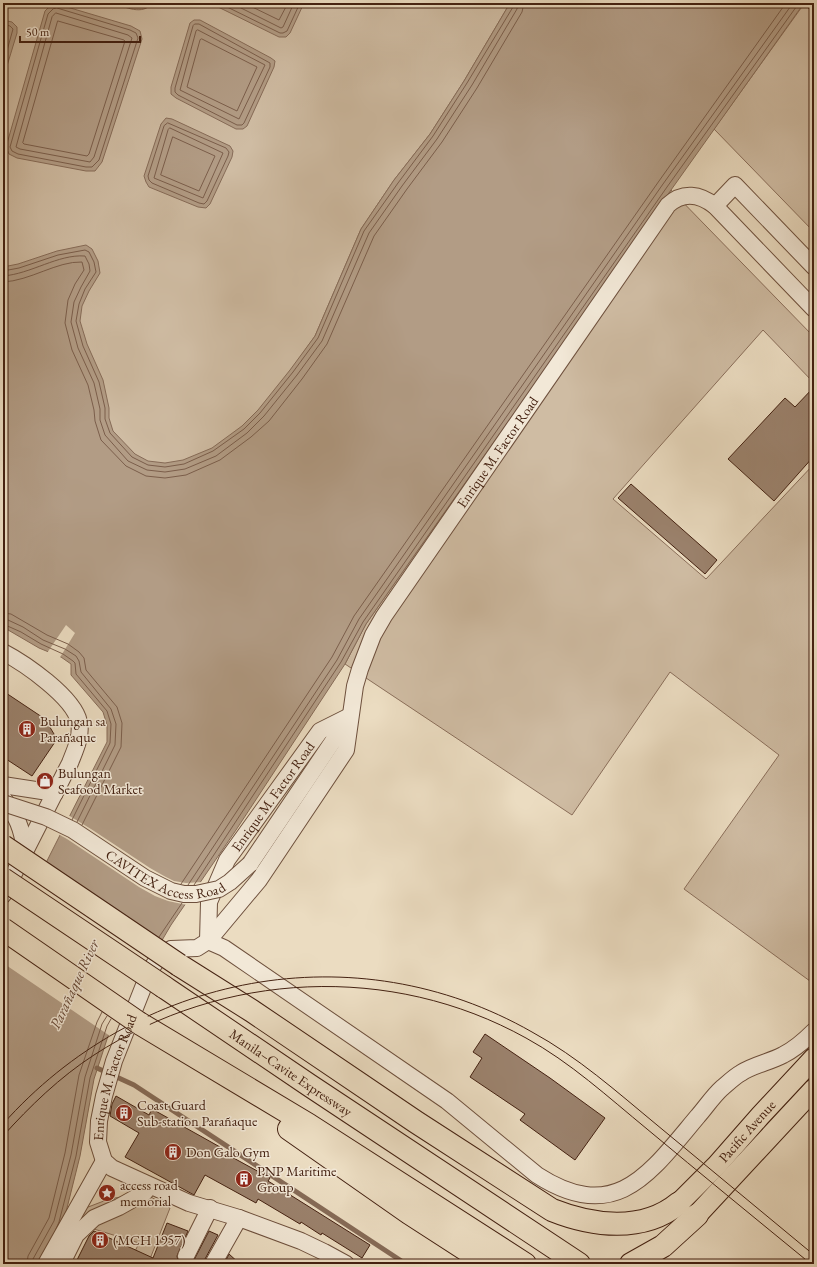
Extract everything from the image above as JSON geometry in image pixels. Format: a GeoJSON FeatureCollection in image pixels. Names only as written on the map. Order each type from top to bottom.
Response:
{"type":"FeatureCollection","features":[{"type":"Feature","properties":{"kind":"highway"},"geometry":{"type":"LineString","coordinates":[[3,846],[179,965],[252,1011],[416,1122],[552,1210],[566,1216],[590,1222],[620,1224],[659,1216],[674,1208],[679,1203]]}},
{"type":"Feature","properties":{"kind":"highway","name":"Manila–Cavite Expressway"},"geometry":{"type":"LineString","coordinates":[[3,879],[308,1086],[579,1264]]}},
{"type":"Feature","properties":{"kind":"highway"},"geometry":{"type":"LineString","coordinates":[[3,929],[367,1184],[488,1264]]}},
{"type":"Feature","properties":{"kind":"highway"},"geometry":{"type":"LineString","coordinates":[[139,1023],[309,1125],[525,1264]]}},
{"type":"Feature","properties":{"kind":"highway"},"geometry":{"type":"LineString","coordinates":[[631,1264],[663,1246],[697,1215]]}},
{"type":"Feature","properties":{"kind":"main road","name":"Pacific Avenue"},"geometry":{"type":"LineString","coordinates":[[679,1203],[717,1165],[814,1058]]}},
{"type":"Feature","properties":{"kind":"main road","name":"Pacific Avenue"},"geometry":{"type":"LineString","coordinates":[[697,1215],[814,1089]]}},
{"type":"Feature","properties":{"kind":"street"},"geometry":{"type":"LineString","coordinates":[[814,268],[735,185],[715,206],[814,309]]}},
{"type":"Feature","properties":{"kind":"street","name":"Enrique M. Factor Road"},"geometry":{"type":"LineString","coordinates":[[346,1264],[301,1241],[210,1208],[189,1203],[112,1168],[104,1160],[98,1142],[99,1121],[104,1096],[116,1055],[150,970],[156,959],[171,949],[197,948],[208,941],[259,880],[346,750],[355,686],[365,653],[384,616],[668,205],[682,197],[694,196],[708,201],[715,206]]}},
{"type":"Feature","properties":{"kind":"street"},"geometry":{"type":"LineString","coordinates":[[3,652],[27,665],[46,680],[70,705],[79,720],[80,734],[76,748],[55,793],[3,895]]}},
{"type":"Feature","properties":{"kind":"street","name":"Enrique M. Factor Road"},"geometry":{"type":"LineString","coordinates":[[208,941],[209,902],[227,860],[320,731],[350,716]]}},
{"type":"Feature","properties":{"kind":"street","name":"CAVITEX Access Road"},"geometry":{"type":"LineString","coordinates":[[3,803],[46,817],[73,830],[145,878],[171,891],[184,894],[196,894],[219,889],[230,882],[250,864],[350,716]]}},
{"type":"Feature","properties":{"kind":"street"},"geometry":{"type":"LineString","coordinates":[[3,785],[55,793]]}},
{"type":"Feature","properties":{"kind":"street"},"geometry":{"type":"LineString","coordinates":[[3,798],[13,811],[19,823],[23,835],[25,851]]}},
{"type":"Feature","properties":{"kind":"street"},"geometry":{"type":"LineString","coordinates":[[208,941],[224,948],[447,1101],[537,1175],[568,1192],[585,1196],[608,1194],[627,1187],[643,1177],[660,1160],[720,1089],[741,1072],[784,1054],[804,1041],[814,1031]]}},
{"type":"Feature","properties":{"kind":"street"},"geometry":{"type":"LineString","coordinates":[[46,1264],[104,1160]]}},
{"type":"Feature","properties":{"kind":"street"},"geometry":{"type":"LineString","coordinates":[[63,1261],[76,1235],[94,1218],[144,1193],[150,1186]]}},
{"type":"Feature","properties":{"kind":"street"},"geometry":{"type":"LineString","coordinates":[[186,1256],[210,1208]]}},
{"type":"Feature","properties":{"kind":"street"},"geometry":{"type":"LineString","coordinates":[[213,1264],[239,1218]]}},
{"type":"Feature","properties":{"kind":"shaded area"},"geometry":{"type":"Polygon","coordinates":[[[3,3],[510,3],[464,81],[430,134],[394,180],[361,229],[315,336],[199,500],[3,447],[3,3]]]}},
{"type":"Feature","properties":{"kind":"shaded area"},"geometry":{"type":"Polygon","coordinates":[[[804,4],[814,14],[814,232],[714,129],[804,4]]]}},
{"type":"Feature","properties":{"kind":"shaded area"},"geometry":{"type":"Polygon","coordinates":[[[671,190],[814,337],[814,383],[763,330],[613,499],[706,579],[814,464],[814,984],[684,889],[779,755],[670,672],[572,815],[345,664],[366,624],[671,190]]]}},
{"type":"Feature","properties":{"kind":"shaded area"},"geometry":{"type":"Polygon","coordinates":[[[144,1193],[170,1208],[148,1264],[129,1264],[139,1243],[94,1229],[71,1227],[83,1209],[109,1199],[144,1193]]]}},
{"type":"Feature","properties":{"kind":"water"},"geometry":{"type":"Polygon","coordinates":[[[113,3],[152,3],[148,7],[139,10],[113,3]]]}},
{"type":"Feature","properties":{"kind":"water"},"geometry":{"type":"Polygon","coordinates":[[[210,3],[304,3],[290,33],[286,37],[279,37],[210,3]]]}},
{"type":"Feature","properties":{"kind":"water","name":"Parañaque River"},"geometry":{"type":"Polygon","coordinates":[[[510,3],[804,3],[366,624],[345,664],[236,830],[171,925],[111,1027],[94,1079],[80,1156],[63,1224],[41,1264],[3,1264],[3,948],[107,742],[107,725],[103,712],[71,675],[71,664],[61,657],[39,648],[3,627],[3,267],[18,264],[57,251],[86,245],[92,249],[98,261],[100,273],[82,306],[80,321],[87,344],[103,380],[109,408],[109,418],[113,431],[135,454],[148,461],[165,463],[183,460],[212,448],[242,426],[258,410],[315,336],[361,229],[394,180],[430,134],[464,81],[510,3]]]}},
{"type":"Feature","properties":{"kind":"water"},"geometry":{"type":"Polygon","coordinates":[[[57,4],[131,26],[140,31],[142,39],[102,162],[95,171],[86,171],[17,158],[9,154],[6,147],[45,11],[51,5],[57,4]]]}},
{"type":"Feature","properties":{"kind":"water"},"geometry":{"type":"Polygon","coordinates":[[[3,20],[12,22],[17,27],[17,33],[3,79],[3,20]]]}},
{"type":"Feature","properties":{"kind":"water"},"geometry":{"type":"Polygon","coordinates":[[[194,20],[200,20],[275,61],[274,67],[247,126],[243,129],[236,129],[171,94],[171,87],[190,23],[194,20]]]}},
{"type":"Feature","properties":{"kind":"water"},"geometry":{"type":"Polygon","coordinates":[[[166,118],[172,119],[230,146],[233,151],[232,157],[210,204],[206,208],[198,207],[149,187],[146,182],[144,176],[161,124],[166,118]]]}},
{"type":"Feature","properties":{"kind":"pier"},"geometry":{"type":"Polygon","coordinates":[[[66,625],[75,633],[59,659],[47,653],[66,625]]]}},
{"type":"Feature","properties":{"kind":"pier"},"geometry":{"type":"Polygon","coordinates":[[[68,815],[150,868],[174,881],[186,883],[203,882],[187,905],[168,901],[155,896],[58,834],[68,815]]]}},
{"type":"Feature","properties":{"kind":"pier"},"geometry":{"type":"Polygon","coordinates":[[[43,864],[162,945],[113,1028],[110,1036],[3,963],[3,944],[43,864]]]}},
{"type":"Feature","properties":{"kind":"building"},"geometry":{"type":"Polygon","coordinates":[[[814,387],[814,456],[774,501],[728,459],[785,398],[795,407],[814,387]]]}},
{"type":"Feature","properties":{"kind":"building"},"geometry":{"type":"Polygon","coordinates":[[[631,484],[717,560],[705,574],[618,498],[631,484]]]}},
{"type":"Feature","properties":{"kind":"building","name":"Bulungan sa Parañaque"},"geometry":{"type":"Polygon","coordinates":[[[3,691],[45,719],[57,739],[32,776],[3,757],[3,691]]]}},
{"type":"Feature","properties":{"kind":"building"},"geometry":{"type":"Polygon","coordinates":[[[485,1034],[550,1078],[605,1118],[575,1160],[520,1120],[525,1114],[470,1077],[482,1058],[473,1052],[485,1034]]]}},
{"type":"Feature","properties":{"kind":"building"},"geometry":{"type":"Polygon","coordinates":[[[116,1096],[149,1115],[152,1109],[220,1147],[219,1150],[270,1178],[268,1181],[370,1245],[362,1258],[322,1233],[321,1235],[301,1222],[300,1224],[258,1199],[256,1203],[205,1175],[194,1195],[125,1157],[139,1133],[110,1116],[112,1104],[116,1096]]]}},
{"type":"Feature","properties":{"kind":"building"},"geometry":{"type":"Polygon","coordinates":[[[167,1223],[188,1231],[177,1256],[178,1261],[181,1264],[85,1264],[77,1260],[89,1236],[94,1231],[153,1258],[167,1223]]]}},
{"type":"Feature","properties":{"kind":"building"},"geometry":{"type":"Polygon","coordinates":[[[209,1231],[218,1235],[205,1259],[204,1264],[191,1264],[194,1260],[209,1231]]]}},
{"type":"Feature","properties":{"kind":"building"},"geometry":{"type":"Polygon","coordinates":[[[229,1254],[240,1264],[224,1264],[229,1254]]]}},
{"type":"Feature","properties":{"kind":"waterway"},"geometry":{"type":"LineString","coordinates":[[97,1068],[134,1085],[406,1264]]}},
{"type":"Feature","properties":{"kind":"tram line"},"geometry":{"type":"LineString","coordinates":[[3,1124],[57,1073],[117,1032],[183,1002],[251,984],[322,977],[394,983],[464,1001],[532,1032],[565,1052],[612,1088],[814,1255]]}},
{"type":"Feature","properties":{"kind":"tram line"},"geometry":{"type":"LineString","coordinates":[[3,1136],[57,1082],[94,1055],[144,1027],[197,1006],[252,993],[308,987],[364,988],[420,997],[474,1014],[542,1047],[588,1080],[811,1264]]}},
{"type":"Feature","properties":{"kind":"place","name":"Bulungan sa Parañaque"},"geometry":{"type":"Point","coordinates":[27,729]}},
{"type":"Feature","properties":{"kind":"place","name":"Bulungan Seafood Market"},"geometry":{"type":"Point","coordinates":[45,781]}},
{"type":"Feature","properties":{"kind":"place","name":"Coast Guard Sub-station Parañaque"},"geometry":{"type":"Point","coordinates":[124,1113]}},
{"type":"Feature","properties":{"kind":"place","name":"Don Galo Gym"},"geometry":{"type":"Point","coordinates":[173,1152]}},
{"type":"Feature","properties":{"kind":"place","name":"PNP Maritime Group"},"geometry":{"type":"Point","coordinates":[244,1179]}},
{"type":"Feature","properties":{"kind":"place","name":"access road memorial"},"geometry":{"type":"Point","coordinates":[107,1193]}},
{"type":"Feature","properties":{"kind":"place","name":"(MCH 1957)"},"geometry":{"type":"Point","coordinates":[100,1240]}}]}
